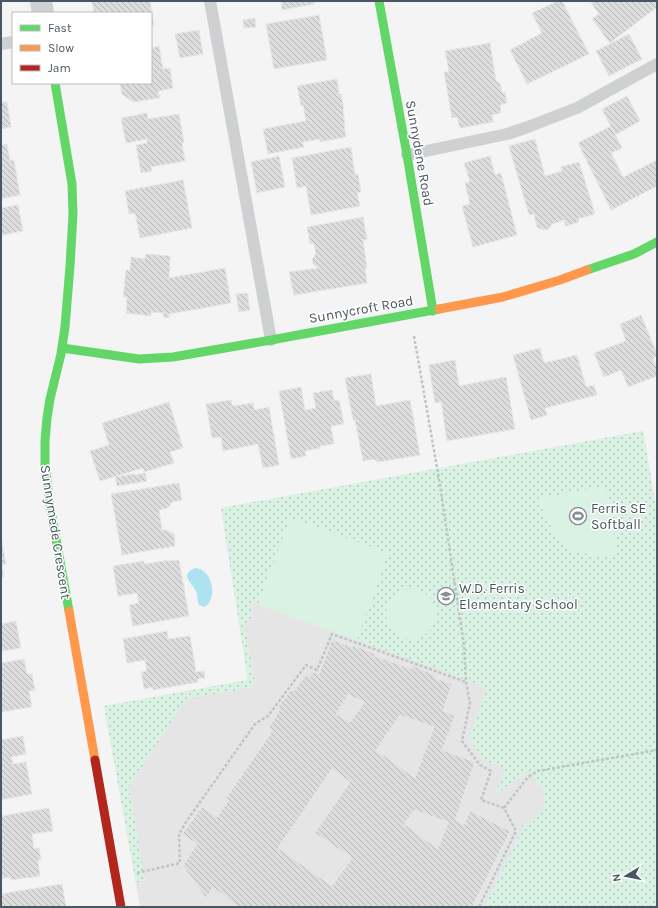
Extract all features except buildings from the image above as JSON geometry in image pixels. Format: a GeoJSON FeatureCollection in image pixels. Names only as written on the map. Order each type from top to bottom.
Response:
{"type":"FeatureCollection","features":[{"type":"Feature","properties":{"kind":"street"},"geometry":{"type":"LineString","coordinates":[[41,1],[43,12]]}},
{"type":"Feature","properties":{"kind":"street","name":"Sunnydene Road"},"geometry":{"type":"LineString","coordinates":[[379,1],[433,311]]}},
{"type":"Feature","properties":{"kind":"street","name":"Sunnymede Crescent"},"geometry":{"type":"LineString","coordinates":[[55,84],[70,170],[73,198],[73,225],[62,348],[49,405],[46,428],[45,475],[48,500],[121,907]]}},
{"type":"Feature","properties":{"kind":"street","name":"Sunnycroft Road"},"geometry":{"type":"LineString","coordinates":[[62,348],[139,359],[173,357],[271,340],[503,297],[560,280],[634,254],[657,242]]}},
{"type":"Feature","properties":{"kind":"lane"},"geometry":{"type":"LineString","coordinates":[[210,1],[271,340]]}},
{"type":"Feature","properties":{"kind":"lane"},"geometry":{"type":"LineString","coordinates":[[1,44],[12,42]]}},
{"type":"Feature","properties":{"kind":"lane"},"geometry":{"type":"LineString","coordinates":[[407,155],[507,134],[525,128],[577,108],[657,64]]}},
{"type":"Feature","properties":{"kind":"path"},"geometry":{"type":"LineString","coordinates":[[410,315],[439,479],[464,645],[466,682],[470,702],[462,741],[480,765],[491,771],[481,800],[504,808],[516,831],[479,907]]}},
{"type":"Feature","properties":{"kind":"path"},"geometry":{"type":"LineString","coordinates":[[132,875],[180,863],[179,834],[186,822],[255,724],[268,716],[306,665],[318,670],[332,634],[466,682]]}},
{"type":"Feature","properties":{"kind":"path"},"geometry":{"type":"LineString","coordinates":[[504,808],[528,777],[538,771],[657,750]]}},
{"type":"Feature","properties":{"kind":"shaded area","name":"W.D. Ferris Elementary School"},"geometry":{"type":"Polygon","coordinates":[[[643,431],[657,513],[657,907],[140,907],[104,706],[248,680],[221,508],[643,431]]]}},
{"type":"Feature","properties":{"kind":"green space"},"geometry":{"type":"Polygon","coordinates":[[[643,431],[657,513],[657,907],[484,907],[522,830],[522,823],[533,822],[545,807],[543,789],[529,771],[496,794],[504,770],[503,767],[484,760],[469,739],[486,687],[357,640],[388,553],[290,518],[258,605],[252,604],[251,618],[246,622],[245,627],[255,682],[253,686],[250,688],[186,699],[129,787],[145,880],[142,882],[136,882],[104,706],[248,680],[221,508],[643,431]]]}},
{"type":"Feature","properties":{"kind":"green space","name":"Ferris SE Softball"},"geometry":{"type":"Polygon","coordinates":[[[605,486],[618,553],[600,557],[572,550],[554,533],[537,499],[605,486]]]}},
{"type":"Feature","properties":{"kind":"green space"},"geometry":{"type":"Polygon","coordinates":[[[290,518],[388,553],[357,640],[258,605],[290,518]]]}},
{"type":"Feature","properties":{"kind":"green space"},"geometry":{"type":"Polygon","coordinates":[[[406,589],[416,589],[429,596],[436,609],[436,619],[429,632],[416,639],[406,639],[397,635],[390,628],[386,619],[386,609],[390,600],[397,593],[406,589]]]}},
{"type":"Feature","properties":{"kind":"water"},"geometry":{"type":"Polygon","coordinates":[[[195,568],[206,574],[210,579],[212,586],[211,599],[204,607],[199,605],[196,591],[187,576],[190,571],[195,568]]]}},
{"type":"Feature","properties":{"kind":"traffic: fast"},"geometry":{"type":"LineString","coordinates":[[379,1],[433,311]]}},
{"type":"Feature","properties":{"kind":"traffic: fast"},"geometry":{"type":"LineString","coordinates":[[55,84],[72,184],[73,214],[65,327],[61,354],[47,418],[45,464],[49,500],[69,611]]}},
{"type":"Feature","properties":{"kind":"traffic: fast"},"geometry":{"type":"LineString","coordinates":[[587,270],[634,254],[657,242]]}},
{"type":"Feature","properties":{"kind":"traffic: fast"},"geometry":{"type":"LineString","coordinates":[[62,348],[139,359],[173,357],[439,309]]}},
{"type":"Feature","properties":{"kind":"traffic: slow"},"geometry":{"type":"LineString","coordinates":[[439,309],[503,297],[560,280],[587,270]]}},
{"type":"Feature","properties":{"kind":"traffic: slow"},"geometry":{"type":"LineString","coordinates":[[69,611],[95,760]]}},
{"type":"Feature","properties":{"kind":"traffic: jam"},"geometry":{"type":"LineString","coordinates":[[95,760],[121,907]]}},
{"type":"Feature","properties":{"kind":"place","name":"Ferris SE Softball"},"geometry":{"type":"Point","coordinates":[578,516]}},
{"type":"Feature","properties":{"kind":"place","name":"W.D. Ferris Elementary School"},"geometry":{"type":"Point","coordinates":[446,596]}}]}
